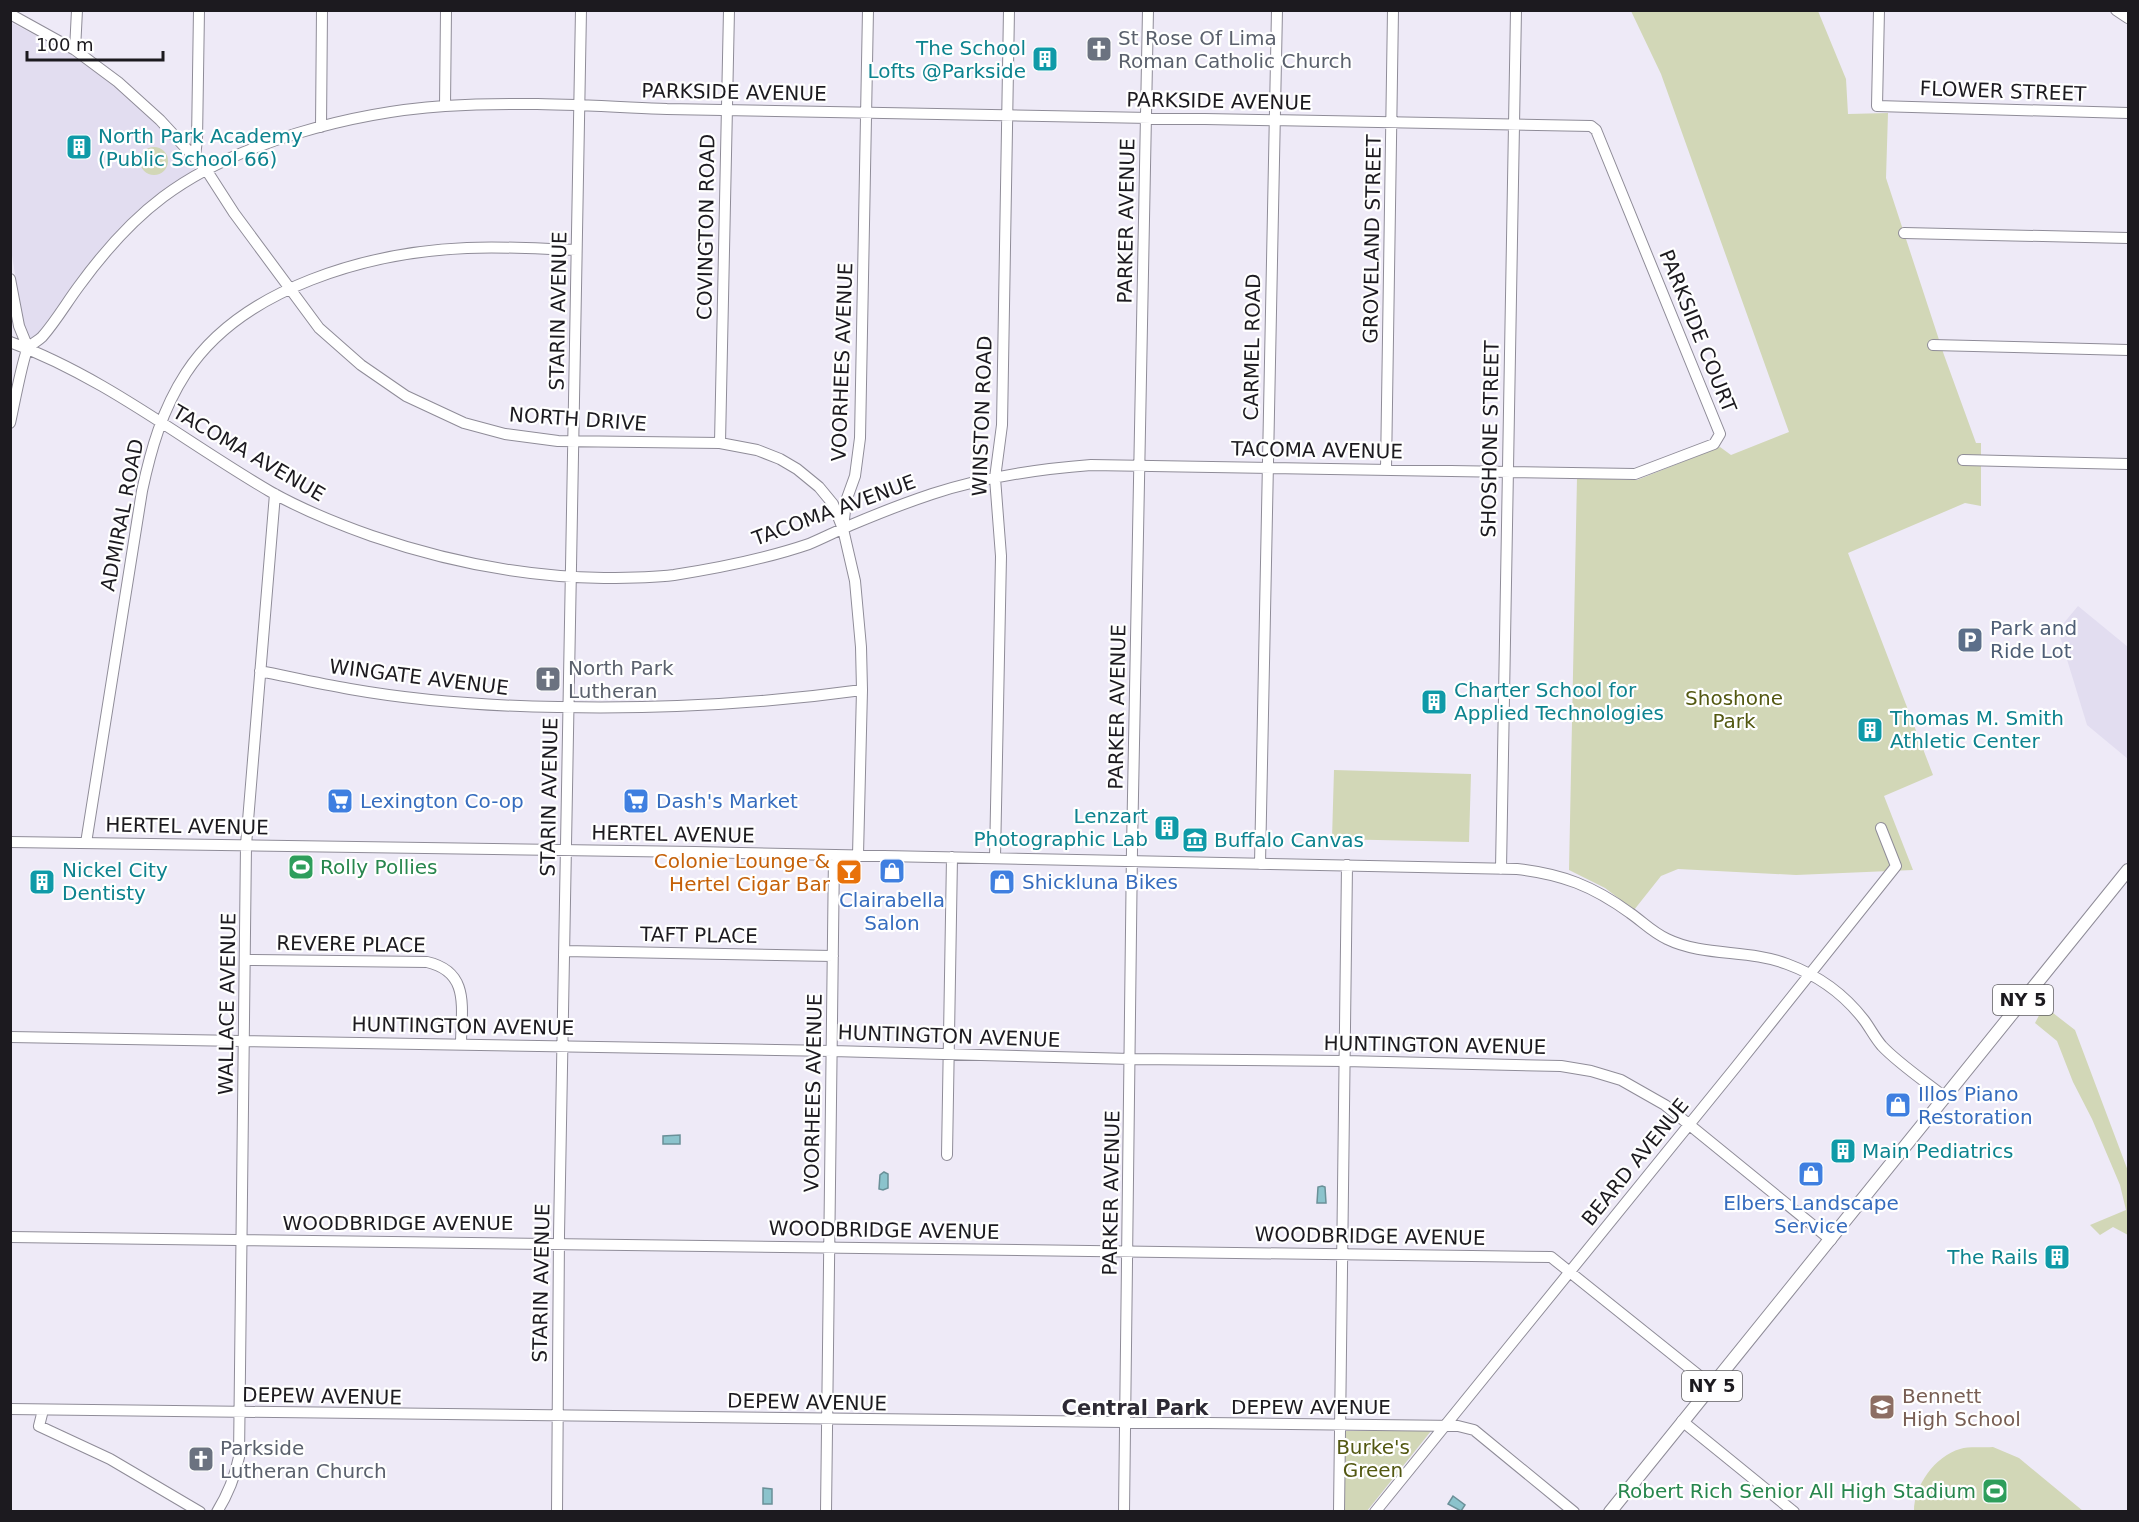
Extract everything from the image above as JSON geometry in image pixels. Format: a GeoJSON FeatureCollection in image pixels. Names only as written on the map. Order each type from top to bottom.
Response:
{"type":"FeatureCollection","features":[{"type":"Feature","properties":{"kind":"main road","name":"NY 5"},"geometry":{"type":"LineString","coordinates":[[1611,1512],[2128,870]]}},
{"type":"Feature","properties":{"kind":"street"},"geometry":{"type":"LineString","coordinates":[[75,50],[77,10]]}},
{"type":"Feature","properties":{"kind":"street"},"geometry":{"type":"LineString","coordinates":[[195,156],[199,10]]}},
{"type":"Feature","properties":{"kind":"street"},"geometry":{"type":"LineString","coordinates":[[321,127],[322,10]]}},
{"type":"Feature","properties":{"kind":"street"},"geometry":{"type":"LineString","coordinates":[[444,106],[446,10]]}},
{"type":"Feature","properties":{"kind":"street","name":"STARIN AVENUE"},"geometry":{"type":"LineString","coordinates":[[557,1512],[559,1243],[581,10]]}},
{"type":"Feature","properties":{"kind":"street","name":"COVINGTON ROAD"},"geometry":{"type":"LineString","coordinates":[[720,443],[729,10]]}},
{"type":"Feature","properties":{"kind":"street","name":"VOORHEES AVENUE"},"geometry":{"type":"LineString","coordinates":[[858,855],[862,690],[857,599],[850,554],[843,529],[846,501],[857,466],[860,438],[868,10]]}},
{"type":"Feature","properties":{"kind":"street","name":"WINSTON ROAD"},"geometry":{"type":"LineString","coordinates":[[995,858],[1000,556],[995,478],[1002,425],[1009,10]]}},
{"type":"Feature","properties":{"kind":"street","name":"PARKER AVENUE"},"geometry":{"type":"LineString","coordinates":[[1125,1512],[1132,861],[1148,10]]}},
{"type":"Feature","properties":{"kind":"street","name":"CARMEL ROAD"},"geometry":{"type":"LineString","coordinates":[[1260,864],[1277,10]]}},
{"type":"Feature","properties":{"kind":"street","name":"GROVELAND STREET"},"geometry":{"type":"LineString","coordinates":[[1386,469],[1394,10]]}},
{"type":"Feature","properties":{"kind":"street","name":"SHOSHONE STREET"},"geometry":{"type":"LineString","coordinates":[[1501,868],[1516,10]]}},
{"type":"Feature","properties":{"kind":"street","name":"FLOWER STREET"},"geometry":{"type":"LineString","coordinates":[[1880,10],[1877,106],[2128,113]]}},
{"type":"Feature","properties":{"kind":"street"},"geometry":{"type":"LineString","coordinates":[[2116,10],[2128,18]]}},
{"type":"Feature","properties":{"kind":"street"},"geometry":{"type":"LineString","coordinates":[[10,14],[75,50],[140,100],[195,156]]}},
{"type":"Feature","properties":{"kind":"street","name":"PARKSIDE AVENUE"},"geometry":{"type":"LineString","coordinates":[[28,348],[42,337],[93,267],[146,211],[185,183],[246,152],[321,127],[384,113],[444,106],[579,105],[727,110],[1589,126],[1598,134]]}},
{"type":"Feature","properties":{"kind":"street","name":"PARKSIDE COURT"},"geometry":{"type":"LineString","coordinates":[[1507,471],[1635,474],[1712,445],[1719,436],[1598,134]]}},
{"type":"Feature","properties":{"kind":"street","name":"NORTH DRIVE"},"geometry":{"type":"LineString","coordinates":[[195,156],[319,328],[339,348],[376,376],[417,402],[483,429],[527,437],[574,441],[720,443],[757,450],[797,469],[819,488],[833,504],[843,529]]}},
{"type":"Feature","properties":{"kind":"street"},"geometry":{"type":"LineString","coordinates":[[1904,233],[2128,238]]}},
{"type":"Feature","properties":{"kind":"street","name":"ADMIRAL ROAD"},"geometry":{"type":"LineString","coordinates":[[86,843],[142,491],[160,422],[187,371],[215,339],[251,310],[289,289],[357,266],[419,253],[468,248],[576,250]]}},
{"type":"Feature","properties":{"kind":"street"},"geometry":{"type":"LineString","coordinates":[[10,279],[18,326],[28,348],[10,423]]}},
{"type":"Feature","properties":{"kind":"street","name":"TACOMA AVENUE"},"geometry":{"type":"LineString","coordinates":[[10,342],[28,348],[91,380],[275,494],[335,522],[403,547],[444,558],[513,572],[571,578],[650,577],[758,559],[795,548],[932,494],[1024,471],[1069,467],[1140,466],[1507,471]]}},
{"type":"Feature","properties":{"kind":"street"},"geometry":{"type":"LineString","coordinates":[[1933,345],[2128,350]]}},
{"type":"Feature","properties":{"kind":"street"},"geometry":{"type":"LineString","coordinates":[[1963,460],[2128,464]]}},
{"type":"Feature","properties":{"kind":"street","name":"WALLACE AVENUE"},"geometry":{"type":"LineString","coordinates":[[217,1512],[229,1491],[239,1457],[246,845],[275,494]]}},
{"type":"Feature","properties":{"kind":"street","name":"WINGATE AVENUE"},"geometry":{"type":"LineString","coordinates":[[260,671],[350,690],[491,705],[637,708],[712,706],[787,700],[862,690]]}},
{"type":"Feature","properties":{"kind":"street","name":"BEARD AVENUE"},"geometry":{"type":"LineString","coordinates":[[1375,1512],[1896,866],[1881,828]]}},
{"type":"Feature","properties":{"kind":"street","name":"HERTEL AVENUE"},"geometry":{"type":"LineString","coordinates":[[10,842],[858,855],[1501,868],[1539,871],[1582,883],[1631,914],[1652,932],[1670,941],[1703,950],[1765,957],[1809,974],[1840,994],[1864,1020],[1882,1046],[1946,1098]]}},
{"type":"Feature","properties":{"kind":"street","name":"VOORHEES AVENUE"},"geometry":{"type":"LineString","coordinates":[[826,1512],[834,855]]}},
{"type":"Feature","properties":{"kind":"street"},"geometry":{"type":"LineString","coordinates":[[947,1155],[952,857]]}},
{"type":"Feature","properties":{"kind":"street"},"geometry":{"type":"LineString","coordinates":[[1339,1512],[1347,865]]}},
{"type":"Feature","properties":{"kind":"street","name":"TAFT PLACE"},"geometry":{"type":"LineString","coordinates":[[564,951],[833,956]]}},
{"type":"Feature","properties":{"kind":"street","name":"REVERE PLACE"},"geometry":{"type":"LineString","coordinates":[[245,960],[427,962],[436,964],[452,975],[460,989],[461,1044]]}},
{"type":"Feature","properties":{"kind":"street","name":"HUNTINGTON AVENUE"},"geometry":{"type":"LineString","coordinates":[[10,1037],[1562,1066],[1591,1071],[1621,1080],[1645,1093],[1689,1125],[1831,1240]]}},
{"type":"Feature","properties":{"kind":"street","name":"WOODBRIDGE AVENUE"},"geometry":{"type":"LineString","coordinates":[[10,1237],[1551,1257],[1712,1386]]}},
{"type":"Feature","properties":{"kind":"street","name":"DEPEW AVENUE"},"geometry":{"type":"LineString","coordinates":[[10,1409],[1444,1426],[1474,1430],[1575,1512]]}},
{"type":"Feature","properties":{"kind":"street"},"geometry":{"type":"LineString","coordinates":[[43,1410],[39,1426],[110,1459],[201,1512]]}},
{"type":"Feature","properties":{"kind":"street"},"geometry":{"type":"LineString","coordinates":[[1682,1421],[1794,1512]]}},
{"type":"Feature","properties":{"kind":"shaded area"},"geometry":{"type":"Polygon","coordinates":[[[10,22],[64,50],[115,86],[177,143],[195,168],[101,249],[35,337],[31,339],[23,325],[11,249],[10,22]]]}},
{"type":"Feature","properties":{"kind":"shaded area"},"geometry":{"type":"Polygon","coordinates":[[[2078,606],[2128,647],[2128,759],[2087,725],[2058,630],[2078,606]]]}},
{"type":"Feature","properties":{"kind":"green space","name":"Shoshone Park"},"geometry":{"type":"Polygon","coordinates":[[[1631,11],[1818,11],[1846,79],[1848,114],[1888,113],[1886,178],[1944,355],[1976,443],[1981,443],[1981,506],[1965,503],[1848,553],[1933,775],[1884,796],[1913,870],[1796,875],[1678,869],[1661,876],[1634,910],[1605,888],[1569,870],[1577,478],[1637,480],[1720,447],[1731,455],[1789,432],[1661,74],[1631,11]]]}},
{"type":"Feature","properties":{"kind":"green space"},"geometry":{"type":"Polygon","coordinates":[[[154,147],[164,151],[168,161],[164,171],[154,175],[144,171],[140,161],[144,151],[154,147]]]}},
{"type":"Feature","properties":{"kind":"green space"},"geometry":{"type":"Polygon","coordinates":[[[1334,770],[1471,774],[1469,842],[1332,839],[1334,770]]]}},
{"type":"Feature","properties":{"kind":"green space"},"geometry":{"type":"Polygon","coordinates":[[[2044,1006],[2075,1030],[2128,1171],[2128,1235],[2113,1227],[2100,1235],[2090,1225],[2126,1210],[2120,1185],[2057,1041],[2035,1023],[2044,1006]]]}},
{"type":"Feature","properties":{"kind":"green space","name":"Burke's Green"},"geometry":{"type":"Polygon","coordinates":[[[1345,1431],[1431,1431],[1367,1511],[1344,1512],[1345,1431]]]}},
{"type":"Feature","properties":{"kind":"green space"},"geometry":{"type":"Polygon","coordinates":[[[1993,1447],[2019,1458],[2083,1511],[1914,1511],[1922,1482],[1942,1458],[1964,1448],[1993,1447]]]}},
{"type":"Feature","properties":{"kind":"water"},"geometry":{"type":"Polygon","coordinates":[[[680,1135],[680,1144],[663,1144],[663,1136],[680,1135]]]}},
{"type":"Feature","properties":{"kind":"water"},"geometry":{"type":"Polygon","coordinates":[[[884,1172],[888,1174],[888,1188],[883,1190],[879,1189],[880,1175],[884,1172]]]}},
{"type":"Feature","properties":{"kind":"water"},"geometry":{"type":"Polygon","coordinates":[[[1318,1187],[1325,1187],[1326,1203],[1317,1203],[1318,1187]]]}},
{"type":"Feature","properties":{"kind":"water"},"geometry":{"type":"Polygon","coordinates":[[[763,1488],[772,1489],[772,1504],[763,1504],[763,1488]]]}},
{"type":"Feature","properties":{"kind":"water"},"geometry":{"type":"Polygon","coordinates":[[[1453,1496],[1465,1505],[1461,1511],[1448,1504],[1453,1496]]]}},
{"type":"Feature","properties":{"kind":"place","name":"St Rose Of Lima Roman Catholic Church"},"geometry":{"type":"Point","coordinates":[1099,49]}},
{"type":"Feature","properties":{"kind":"place","name":"The School Lofts @Parkside"},"geometry":{"type":"Point","coordinates":[1045,59]}},
{"type":"Feature","properties":{"kind":"place","name":"North Park Academy (Public School 66)"},"geometry":{"type":"Point","coordinates":[79,147]}},
{"type":"Feature","properties":{"kind":"place","name":"Park and Ride Lot"},"geometry":{"type":"Point","coordinates":[1970,640]}},
{"type":"Feature","properties":{"kind":"place","name":"North Park Lutheran"},"geometry":{"type":"Point","coordinates":[548,679]}},
{"type":"Feature","properties":{"kind":"place","name":"Charter School for Applied Technologies"},"geometry":{"type":"Point","coordinates":[1434,702]}},
{"type":"Feature","properties":{"kind":"place","name":"Thomas M. Smith Athletic Center"},"geometry":{"type":"Point","coordinates":[1870,730]}},
{"type":"Feature","properties":{"kind":"place","name":"Lexington Co-op"},"geometry":{"type":"Point","coordinates":[340,801]}},
{"type":"Feature","properties":{"kind":"place","name":"Dash's Market"},"geometry":{"type":"Point","coordinates":[636,801]}},
{"type":"Feature","properties":{"kind":"place","name":"Lenzart Photographic Lab"},"geometry":{"type":"Point","coordinates":[1167,828]}},
{"type":"Feature","properties":{"kind":"place","name":"Buffalo Canvas"},"geometry":{"type":"Point","coordinates":[1195,840]}},
{"type":"Feature","properties":{"kind":"place","name":"Rolly Pollies"},"geometry":{"type":"Point","coordinates":[301,867]}},
{"type":"Feature","properties":{"kind":"place","name":"Clairabella Salon"},"geometry":{"type":"Point","coordinates":[892,871]}},
{"type":"Feature","properties":{"kind":"place","name":"Colonie Lounge & Hertel Cigar Bar"},"geometry":{"type":"Point","coordinates":[849,872]}},
{"type":"Feature","properties":{"kind":"place","name":"Nickel City Dentisty"},"geometry":{"type":"Point","coordinates":[42,882]}},
{"type":"Feature","properties":{"kind":"place","name":"Shickluna Bikes"},"geometry":{"type":"Point","coordinates":[1002,882]}},
{"type":"Feature","properties":{"kind":"place","name":"Illos Piano Restoration"},"geometry":{"type":"Point","coordinates":[1898,1105]}},
{"type":"Feature","properties":{"kind":"place","name":"Main Pediatrics"},"geometry":{"type":"Point","coordinates":[1843,1151]}},
{"type":"Feature","properties":{"kind":"place","name":"Elbers Landscape Service"},"geometry":{"type":"Point","coordinates":[1811,1174]}},
{"type":"Feature","properties":{"kind":"place","name":"The Rails"},"geometry":{"type":"Point","coordinates":[2057,1257]}},
{"type":"Feature","properties":{"kind":"place","name":"Bennett High School"},"geometry":{"type":"Point","coordinates":[1882,1407]}},
{"type":"Feature","properties":{"kind":"place","name":"Parkside Lutheran Church"},"geometry":{"type":"Point","coordinates":[201,1459]}},
{"type":"Feature","properties":{"kind":"place","name":"Robert Rich Senior All High Stadium"},"geometry":{"type":"Point","coordinates":[1995,1491]}},
{"type":"Feature","properties":{"kind":"district","name":"Central Park"},"geometry":{"type":"Point","coordinates":[1135,1408]}}]}
